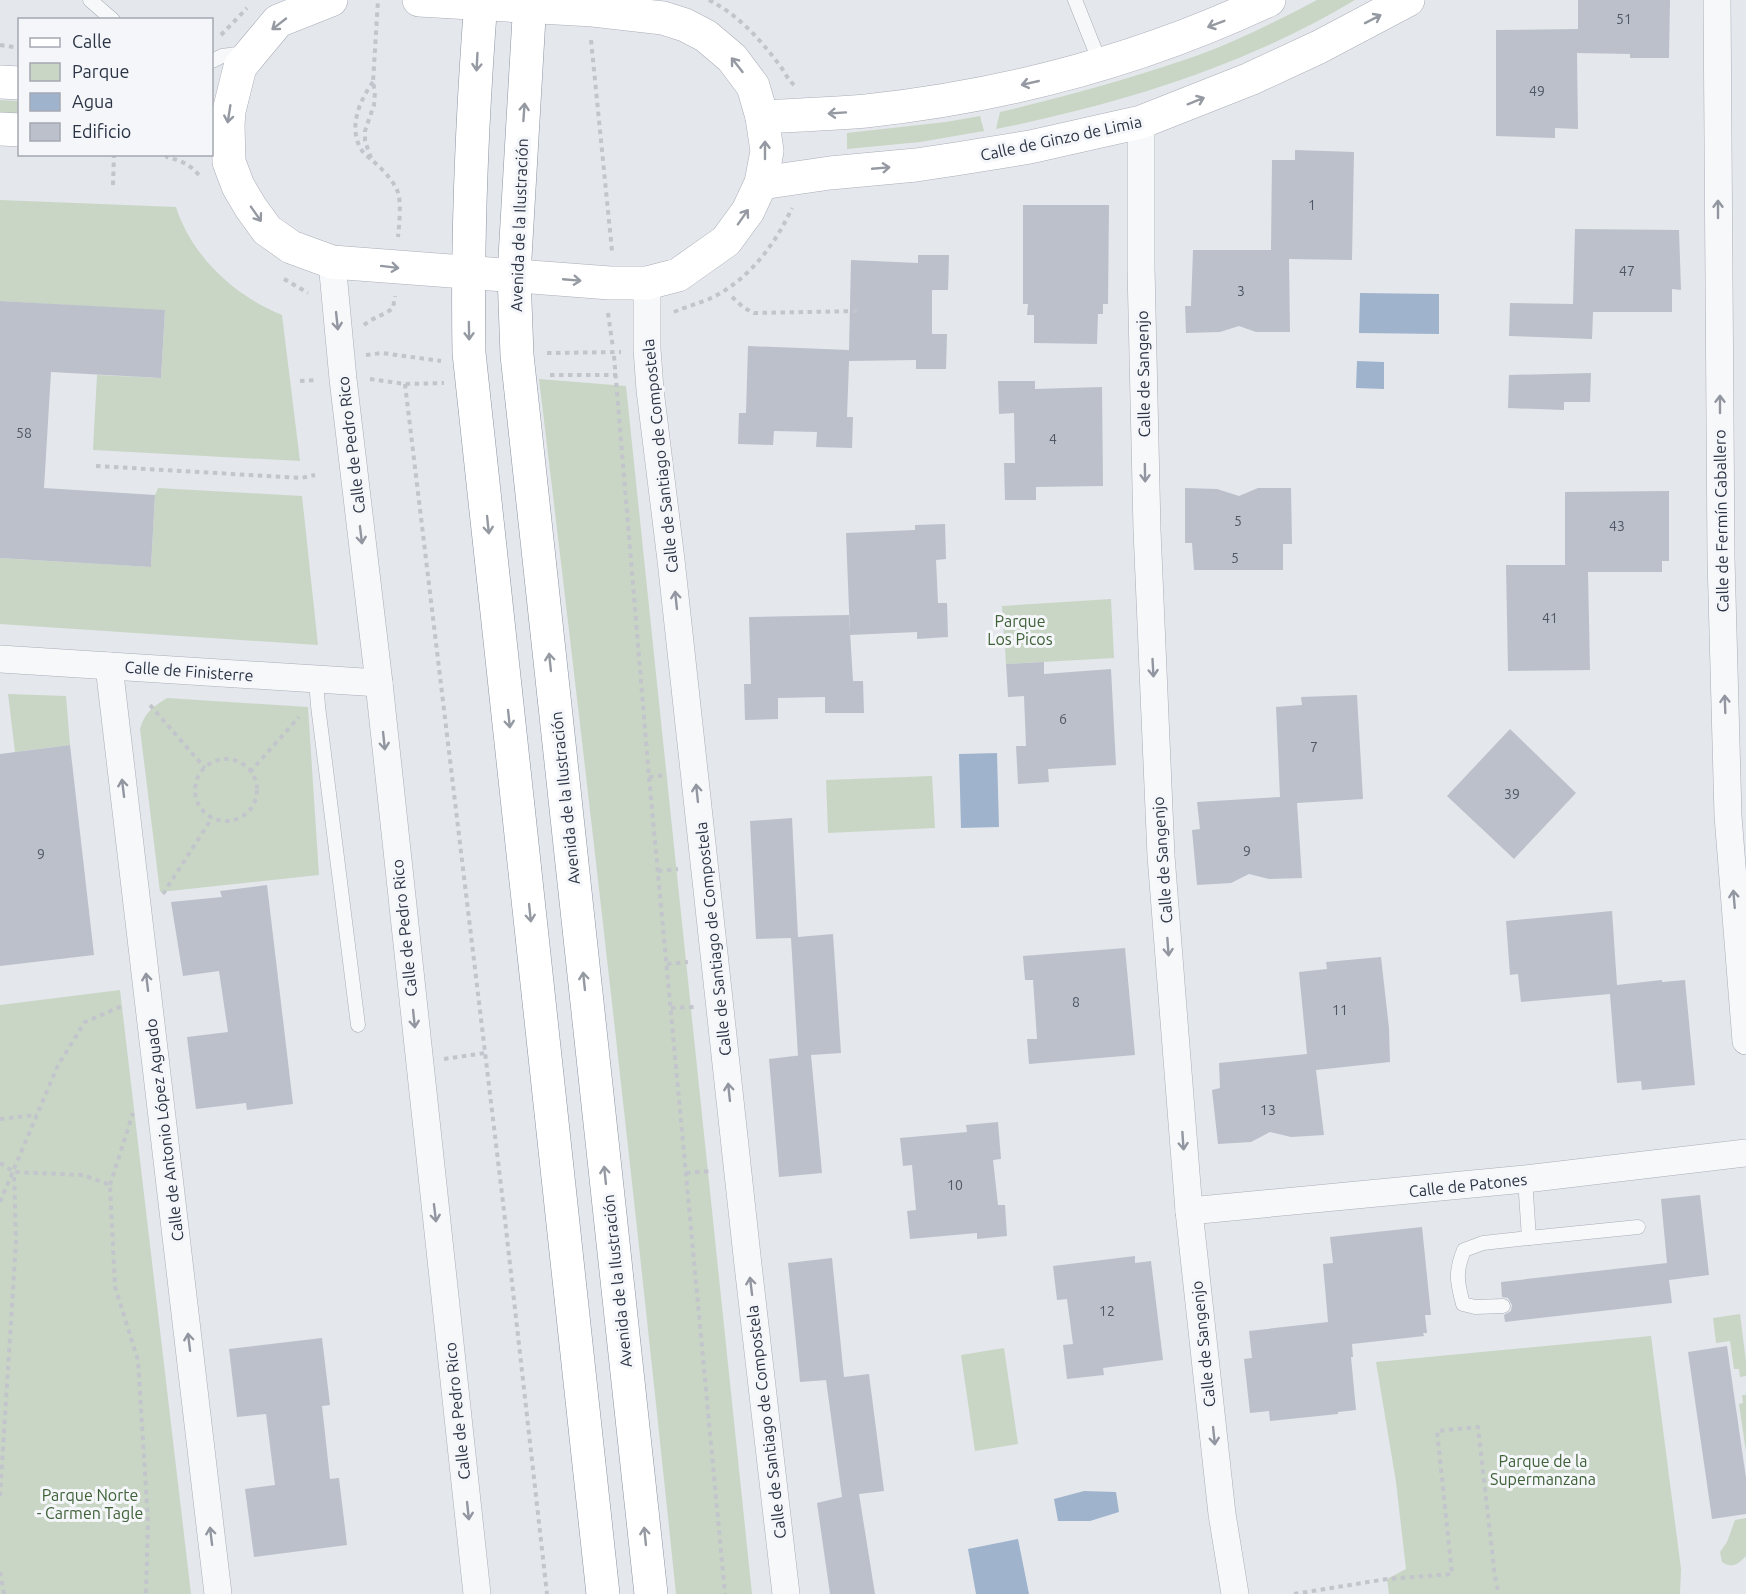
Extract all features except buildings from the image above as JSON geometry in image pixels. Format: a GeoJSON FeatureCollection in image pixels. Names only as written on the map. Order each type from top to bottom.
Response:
{"type":"FeatureCollection","features":[{"type":"Feature","properties":{"kind":"main road"},"geometry":{"type":"LineString","coordinates":[[213,81],[278,21],[331,0]]}},
{"type":"Feature","properties":{"kind":"main road"},"geometry":{"type":"LineString","coordinates":[[235,60],[228,125],[220,156],[267,230],[291,247],[332,262],[646,284],[678,276],[726,241],[748,211],[761,183],[767,151],[762,117],[753,86],[732,58],[706,36],[685,25],[663,9],[593,10],[530,3],[419,0]]}},
{"type":"Feature","properties":{"kind":"main road"},"geometry":{"type":"LineString","coordinates":[[762,117],[849,112],[943,101],[1029,83],[1101,65],[1160,45],[1224,21],[1269,0]]}},
{"type":"Feature","properties":{"kind":"main road","name":"Calle de Ginzo de Limia"},"geometry":{"type":"LineString","coordinates":[[761,183],[956,159],[1030,147],[1142,122],[1250,79],[1319,47],[1408,0]]}},
{"type":"Feature","properties":{"kind":"main road"},"geometry":{"type":"LineString","coordinates":[[481,2],[467,272],[469,352],[603,1594]]}},
{"type":"Feature","properties":{"kind":"main road","name":"Avenida de la Ilustración"},"geometry":{"type":"LineString","coordinates":[[530,3],[514,275],[519,377],[651,1594]]}},
{"type":"Feature","properties":{"kind":"main road"},"geometry":{"type":"LineString","coordinates":[[0,82],[18,84]]}},
{"type":"Feature","properties":{"kind":"main road"},"geometry":{"type":"LineString","coordinates":[[0,129],[18,130]]}},
{"type":"Feature","properties":{"kind":"street","name":"Calle de Fermín Caballero"},"geometry":{"type":"LineString","coordinates":[[1717,0],[1722,593],[1728,816],[1746,1041]]}},
{"type":"Feature","properties":{"kind":"street","name":"Calle de Sangenjo"},"geometry":{"type":"LineString","coordinates":[[1142,122],[1141,268],[1147,530],[1160,829],[1189,1211],[1222,1514],[1235,1594]]}},
{"type":"Feature","properties":{"kind":"street","name":"Calle de Pedro Rico"},"geometry":{"type":"LineString","coordinates":[[332,262],[477,1594]]}},
{"type":"Feature","properties":{"kind":"street","name":"Calle de Santiago de Compostela"},"geometry":{"type":"LineString","coordinates":[[646,284],[646,349],[650,390],[673,571],[786,1594]]}},
{"type":"Feature","properties":{"kind":"street","name":"Calle de Finisterre"},"geometry":{"type":"LineString","coordinates":[[0,659],[379,683]]}},
{"type":"Feature","properties":{"kind":"street","name":"Calle de Antonio López Aguado"},"geometry":{"type":"LineString","coordinates":[[109,666],[218,1594]]}},
{"type":"Feature","properties":{"kind":"street","name":"Calle de Patones"},"geometry":{"type":"LineString","coordinates":[[1189,1211],[1525,1179],[1746,1153]]}},
{"type":"Feature","properties":{"kind":"lane"},"geometry":{"type":"LineString","coordinates":[[90,0],[111,18]]}},
{"type":"Feature","properties":{"kind":"lane"},"geometry":{"type":"LineString","coordinates":[[1075,0],[1101,65]]}},
{"type":"Feature","properties":{"kind":"lane"},"geometry":{"type":"LineString","coordinates":[[316,680],[358,1025]]}},
{"type":"Feature","properties":{"kind":"lane"},"geometry":{"type":"LineString","coordinates":[[1525,1179],[1529,1238]]}},
{"type":"Feature","properties":{"kind":"lane"},"geometry":{"type":"LineString","coordinates":[[1503,1306],[1475,1307],[1463,1304],[1458,1285],[1458,1264],[1464,1250],[1483,1243],[1638,1227]]}},
{"type":"Feature","properties":{"kind":"path"},"geometry":{"type":"LineString","coordinates":[[372,159],[365,141],[365,131],[374,105],[373,82],[378,0]]}},
{"type":"Feature","properties":{"kind":"path"},"geometry":{"type":"LineString","coordinates":[[220,35],[249,6]]}},
{"type":"Feature","properties":{"kind":"path"},"geometry":{"type":"LineString","coordinates":[[591,40],[612,251]]}},
{"type":"Feature","properties":{"kind":"path"},"geometry":{"type":"LineString","coordinates":[[0,45],[18,48]]}},
{"type":"Feature","properties":{"kind":"path"},"geometry":{"type":"LineString","coordinates":[[373,82],[361,102],[354,126],[363,153],[372,159],[399,193],[399,237]]}},
{"type":"Feature","properties":{"kind":"path"},"geometry":{"type":"LineString","coordinates":[[113,185],[114,156]]}},
{"type":"Feature","properties":{"kind":"path"},"geometry":{"type":"LineString","coordinates":[[709,299],[739,281],[766,251],[797,202]]}},
{"type":"Feature","properties":{"kind":"path"},"geometry":{"type":"LineString","coordinates":[[732,297],[744,308],[754,313],[859,311]]}},
{"type":"Feature","properties":{"kind":"path"},"geometry":{"type":"LineString","coordinates":[[393,308],[395,298]]}},
{"type":"Feature","properties":{"kind":"path"},"geometry":{"type":"LineString","coordinates":[[607,309],[613,348]]}},
{"type":"Feature","properties":{"kind":"path"},"geometry":{"type":"LineString","coordinates":[[538,353],[630,351]]}},
{"type":"Feature","properties":{"kind":"path"},"geometry":{"type":"LineString","coordinates":[[365,355],[382,353],[448,362]]}},
{"type":"Feature","properties":{"kind":"path"},"geometry":{"type":"LineString","coordinates":[[614,356],[649,777],[726,1594]]}},
{"type":"Feature","properties":{"kind":"path"},"geometry":{"type":"LineString","coordinates":[[543,375],[623,375]]}},
{"type":"Feature","properties":{"kind":"path"},"geometry":{"type":"LineString","coordinates":[[366,379],[405,384],[453,383]]}},
{"type":"Feature","properties":{"kind":"path"},"geometry":{"type":"LineString","coordinates":[[405,384],[547,1594]]}},
{"type":"Feature","properties":{"kind":"path"},"geometry":{"type":"LineString","coordinates":[[96,466],[301,478],[315,476]]}},
{"type":"Feature","properties":{"kind":"path"},"geometry":{"type":"LineString","coordinates":[[150,705],[205,768]]}},
{"type":"Feature","properties":{"kind":"path"},"geometry":{"type":"LineString","coordinates":[[250,772],[306,710]]}},
{"type":"Feature","properties":{"kind":"path"},"geometry":{"type":"LineString","coordinates":[[222,759],[235,760],[247,767],[250,772],[254,777],[257,790],[254,803],[247,813],[236,820],[224,821],[212,818],[203,812],[197,802],[196,781],[209,764],[222,759]]}},
{"type":"Feature","properties":{"kind":"path"},"geometry":{"type":"LineString","coordinates":[[649,777],[674,774]]}},
{"type":"Feature","properties":{"kind":"path"},"geometry":{"type":"LineString","coordinates":[[159,900],[212,818]]}},
{"type":"Feature","properties":{"kind":"path"},"geometry":{"type":"LineString","coordinates":[[658,871],[684,868]]}},
{"type":"Feature","properties":{"kind":"path"},"geometry":{"type":"LineString","coordinates":[[667,964],[694,962]]}},
{"type":"Feature","properties":{"kind":"path"},"geometry":{"type":"LineString","coordinates":[[0,1202],[58,1065],[86,1022],[127,1004]]}},
{"type":"Feature","properties":{"kind":"path"},"geometry":{"type":"LineString","coordinates":[[671,1008],[700,1006]]}},
{"type":"Feature","properties":{"kind":"path"},"geometry":{"type":"LineString","coordinates":[[440,1060],[485,1053]]}},
{"type":"Feature","properties":{"kind":"path"},"geometry":{"type":"LineString","coordinates":[[135,1106],[110,1185],[115,1287],[138,1360],[148,1521],[146,1594]]}},
{"type":"Feature","properties":{"kind":"path"},"geometry":{"type":"LineString","coordinates":[[0,1119],[37,1115]]}},
{"type":"Feature","properties":{"kind":"path"},"geometry":{"type":"LineString","coordinates":[[0,1163],[14,1172],[83,1175],[110,1185]]}},
{"type":"Feature","properties":{"kind":"path"},"geometry":{"type":"LineString","coordinates":[[686,1173],[718,1171]]}},
{"type":"Feature","properties":{"kind":"path"},"geometry":{"type":"LineString","coordinates":[[0,1496],[15,1242],[14,1172]]}},
{"type":"Feature","properties":{"kind":"path"},"geometry":{"type":"LineString","coordinates":[[1294,1594],[1387,1579],[1452,1574],[1437,1431],[1478,1427],[1495,1577],[1499,1594]]}},
{"type":"Feature","properties":{"kind":"path"},"geometry":{"type":"LineString","coordinates":[[0,1572],[4,1594]]}},
{"type":"Feature","properties":{"kind":"green space"},"geometry":{"type":"Polygon","coordinates":[[[1317,0],[1355,0],[1270,44],[1181,80],[1089,108],[996,129],[1000,112],[1094,88],[1204,53],[1237,40],[1317,0]]]}},
{"type":"Feature","properties":{"kind":"green space"},"geometry":{"type":"Polygon","coordinates":[[[0,100],[18,101],[18,114],[0,113],[0,100]]]}},
{"type":"Feature","properties":{"kind":"green space"},"geometry":{"type":"Polygon","coordinates":[[[980,116],[984,131],[920,142],[847,149],[847,133],[980,116]]]}},
{"type":"Feature","properties":{"kind":"green space"},"geometry":{"type":"Polygon","coordinates":[[[0,200],[176,207],[193,242],[217,273],[248,297],[282,315],[300,461],[93,450],[97,375],[161,378],[165,311],[0,301],[0,200]]]}},
{"type":"Feature","properties":{"kind":"green space"},"geometry":{"type":"Polygon","coordinates":[[[539,379],[626,386],[752,1594],[676,1594],[610,987],[539,379]]]}},
{"type":"Feature","properties":{"kind":"green space"},"geometry":{"type":"Polygon","coordinates":[[[158,488],[302,496],[318,645],[0,624],[0,558],[151,567],[155,495],[158,488]]]}},
{"type":"Feature","properties":{"kind":"green space","name":"Parque Los Picos"},"geometry":{"type":"Polygon","coordinates":[[[1111,599],[1114,658],[1006,664],[1002,606],[1111,599]]]}},
{"type":"Feature","properties":{"kind":"green space"},"geometry":{"type":"Polygon","coordinates":[[[8,694],[66,696],[70,745],[15,752],[8,694]]]}},
{"type":"Feature","properties":{"kind":"green space"},"geometry":{"type":"Polygon","coordinates":[[[167,698],[308,707],[319,875],[160,892],[140,729],[150,710],[167,698]]]}},
{"type":"Feature","properties":{"kind":"green space"},"geometry":{"type":"Polygon","coordinates":[[[932,776],[935,828],[828,833],[826,780],[932,776]]]}},
{"type":"Feature","properties":{"kind":"green space","name":"Parque Norte - Carmen Tagle"},"geometry":{"type":"Polygon","coordinates":[[[120,990],[191,1594],[0,1594],[0,1005],[120,990]]]}},
{"type":"Feature","properties":{"kind":"green space"},"geometry":{"type":"Polygon","coordinates":[[[1740,1314],[1746,1376],[1740,1377],[1739,1369],[1734,1369],[1730,1341],[1716,1343],[1713,1318],[1740,1314]]]}},
{"type":"Feature","properties":{"kind":"green space","name":"Parque de la Supermanzana"},"geometry":{"type":"Polygon","coordinates":[[[1651,1336],[1681,1569],[1680,1594],[1389,1594],[1387,1579],[1406,1569],[1396,1482],[1376,1362],[1651,1336]]]}},
{"type":"Feature","properties":{"kind":"green space"},"geometry":{"type":"Polygon","coordinates":[[[1004,1348],[1018,1444],[975,1451],[961,1355],[1004,1348]]]}},
{"type":"Feature","properties":{"kind":"green space"},"geometry":{"type":"Polygon","coordinates":[[[1742,1395],[1746,1395],[1746,1452],[1739,1404],[1743,1403],[1742,1395]]]}},
{"type":"Feature","properties":{"kind":"green space"},"geometry":{"type":"Polygon","coordinates":[[[1746,1518],[1746,1556],[1735,1565],[1726,1564],[1722,1562],[1720,1552],[1727,1542],[1735,1520],[1746,1518]]]}},
{"type":"Feature","properties":{"kind":"water"},"geometry":{"type":"Polygon","coordinates":[[[1360,293],[1439,294],[1439,334],[1359,333],[1360,293]]]}},
{"type":"Feature","properties":{"kind":"water"},"geometry":{"type":"Polygon","coordinates":[[[1357,361],[1384,362],[1384,389],[1356,388],[1357,361]]]}},
{"type":"Feature","properties":{"kind":"water"},"geometry":{"type":"Polygon","coordinates":[[[997,753],[999,827],[961,828],[959,754],[997,753]]]}},
{"type":"Feature","properties":{"kind":"water"},"geometry":{"type":"Polygon","coordinates":[[[1084,1491],[1116,1492],[1119,1512],[1090,1521],[1058,1521],[1054,1499],[1084,1491]]]}},
{"type":"Feature","properties":{"kind":"water"},"geometry":{"type":"Polygon","coordinates":[[[1018,1539],[1029,1594],[976,1594],[968,1549],[1018,1539]]]}}]}
